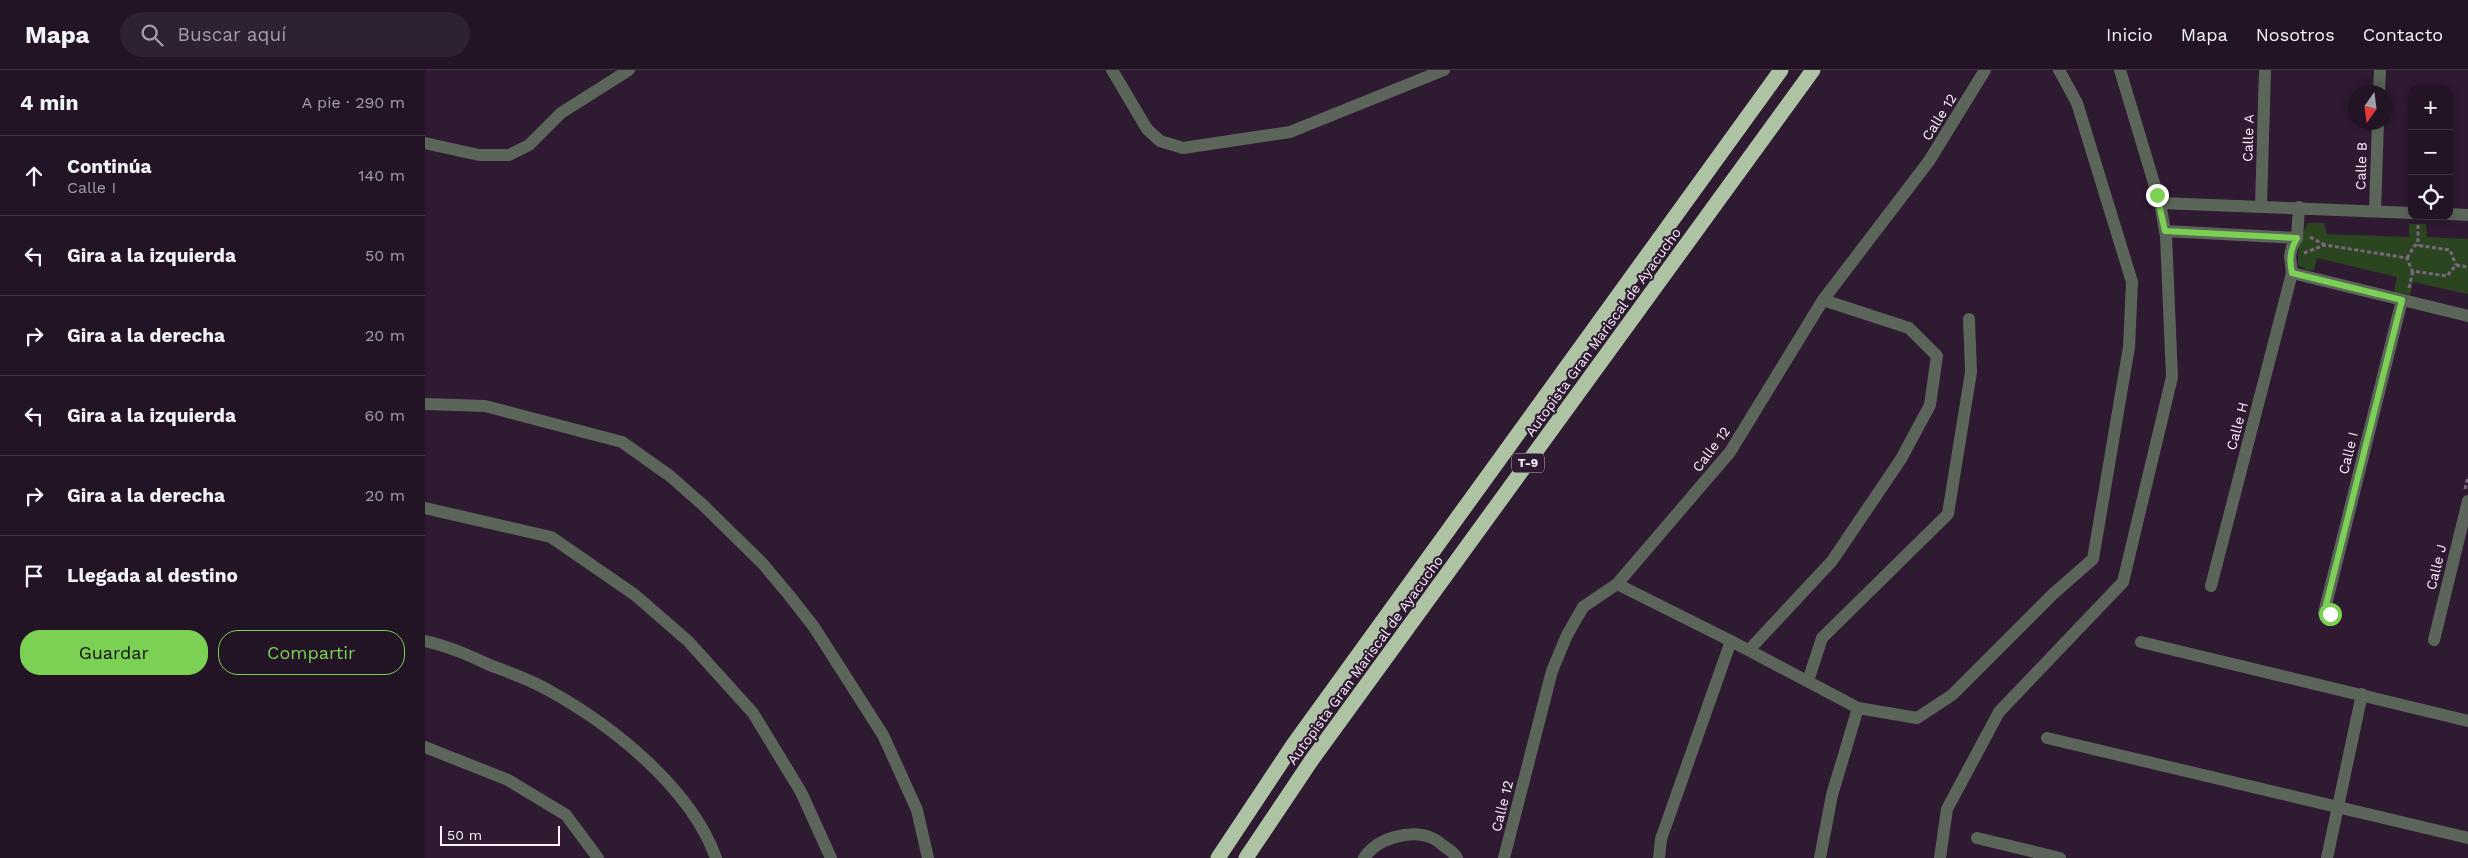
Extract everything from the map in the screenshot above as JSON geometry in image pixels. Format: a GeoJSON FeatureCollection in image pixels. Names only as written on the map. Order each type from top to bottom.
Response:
{"type":"FeatureCollection","features":[{"type":"Feature","properties":{"kind":"highway","name":"Autopista Gran Mariscal de Ayacucho"},"geometry":{"type":"LineString","coordinates":[[1218,858],[1299,737],[1781,70]]}},
{"type":"Feature","properties":{"kind":"highway","name":"Autopista Gran Mariscal de Ayacucho"},"geometry":{"type":"LineString","coordinates":[[1246,858],[1317,753],[1813,70]]}},
{"type":"Feature","properties":{"kind":"street"},"geometry":{"type":"LineString","coordinates":[[425,143],[479,155],[509,155],[529,145],[561,113],[629,70]]}},
{"type":"Feature","properties":{"kind":"street"},"geometry":{"type":"LineString","coordinates":[[1112,70],[1147,129],[1160,141],[1183,148],[1289,132],[1444,70]]}},
{"type":"Feature","properties":{"kind":"street","name":"Calle 12"},"geometry":{"type":"LineString","coordinates":[[1504,858],[1552,671],[1567,635],[1583,607],[1617,584],[1731,452],[1823,300],[1929,161],[1985,70]]}},
{"type":"Feature","properties":{"kind":"street"},"geometry":{"type":"LineString","coordinates":[[1617,584],[1731,640],[1858,708],[1917,718],[1951,696],[2053,594],[2093,559],[2129,347],[2132,282],[2077,103],[2059,70]]}},
{"type":"Feature","properties":{"kind":"street"},"geometry":{"type":"LineString","coordinates":[[1940,858],[1947,810],[1999,712],[2123,582],[2172,377],[2165,231],[2160,203],[2120,70]]}},
{"type":"Feature","properties":{"kind":"street","name":"Calle A"},"geometry":{"type":"LineString","coordinates":[[2261,206],[2265,70]]}},
{"type":"Feature","properties":{"kind":"street"},"geometry":{"type":"LineString","coordinates":[[2379,85],[2380,70]]}},
{"type":"Feature","properties":{"kind":"street","name":"Calle B"},"geometry":{"type":"LineString","coordinates":[[2375,211],[2378,130]]}},
{"type":"Feature","properties":{"kind":"street"},"geometry":{"type":"LineString","coordinates":[[2160,203],[2408,212]]}},
{"type":"Feature","properties":{"kind":"street","name":"Calle H"},"geometry":{"type":"LineString","coordinates":[[2211,586],[2292,273],[2292,247],[2301,236],[2299,207]]}},
{"type":"Feature","properties":{"kind":"street"},"geometry":{"type":"LineString","coordinates":[[2453,214],[2468,215]]}},
{"type":"Feature","properties":{"kind":"street"},"geometry":{"type":"LineString","coordinates":[[2165,231],[2301,236]]}},
{"type":"Feature","properties":{"kind":"street"},"geometry":{"type":"LineString","coordinates":[[2292,273],[2405,297],[2468,316]]}},
{"type":"Feature","properties":{"kind":"street","name":"Calle I"},"geometry":{"type":"LineString","coordinates":[[2324,613],[2405,297]]}},
{"type":"Feature","properties":{"kind":"street"},"geometry":{"type":"LineString","coordinates":[[1749,650],[1832,562],[1901,459],[1930,405],[1937,356],[1909,328],[1823,300]]}},
{"type":"Feature","properties":{"kind":"street"},"geometry":{"type":"LineString","coordinates":[[1808,681],[1822,638],[1948,514],[1971,372],[1969,319]]}},
{"type":"Feature","properties":{"kind":"street"},"geometry":{"type":"LineString","coordinates":[[425,404],[485,406],[622,442],[670,476],[703,505],[763,564],[789,595],[814,627],[883,735],[917,810],[928,858]]}},
{"type":"Feature","properties":{"kind":"street","name":"Calle J"},"geometry":{"type":"LineString","coordinates":[[2434,640],[2468,501]]}},
{"type":"Feature","properties":{"kind":"street"},"geometry":{"type":"LineString","coordinates":[[425,508],[551,537],[635,594],[688,641],[753,713],[801,792],[831,858]]}},
{"type":"Feature","properties":{"kind":"street"},"geometry":{"type":"LineString","coordinates":[[1659,858],[1661,839],[1731,640]]}},
{"type":"Feature","properties":{"kind":"street"},"geometry":{"type":"LineString","coordinates":[[425,641],[444,645],[548,690],[611,731],[669,782],[709,836],[717,858]]}},
{"type":"Feature","properties":{"kind":"street"},"geometry":{"type":"LineString","coordinates":[[2141,642],[2468,721]]}},
{"type":"Feature","properties":{"kind":"street"},"geometry":{"type":"LineString","coordinates":[[2327,858],[2362,694]]}},
{"type":"Feature","properties":{"kind":"street"},"geometry":{"type":"LineString","coordinates":[[1821,858],[1832,795],[1858,708]]}},
{"type":"Feature","properties":{"kind":"street"},"geometry":{"type":"LineString","coordinates":[[2047,738],[2468,838]]}},
{"type":"Feature","properties":{"kind":"street"},"geometry":{"type":"LineString","coordinates":[[425,747],[508,780],[566,815],[598,858]]}},
{"type":"Feature","properties":{"kind":"street"},"geometry":{"type":"LineString","coordinates":[[1364,858],[1383,842],[1402,835],[1432,838],[1455,854],[1457,858]]}},
{"type":"Feature","properties":{"kind":"street"},"geometry":{"type":"LineString","coordinates":[[1977,838],[2060,858]]}},
{"type":"Feature","properties":{"kind":"path"},"geometry":{"type":"LineString","coordinates":[[2418,226],[2418,246]]}},
{"type":"Feature","properties":{"kind":"path"},"geometry":{"type":"LineString","coordinates":[[2301,236],[2325,245],[2407,258]]}},
{"type":"Feature","properties":{"kind":"path"},"geometry":{"type":"LineString","coordinates":[[2301,254],[2325,245]]}},
{"type":"Feature","properties":{"kind":"path"},"geometry":{"type":"LineString","coordinates":[[2407,258],[2415,245],[2450,250],[2456,265]]}},
{"type":"Feature","properties":{"kind":"path"},"geometry":{"type":"LineString","coordinates":[[2405,297],[2413,271],[2407,258]]}},
{"type":"Feature","properties":{"kind":"path"},"geometry":{"type":"LineString","coordinates":[[2456,265],[2468,267]]}},
{"type":"Feature","properties":{"kind":"path"},"geometry":{"type":"LineString","coordinates":[[2413,271],[2447,276],[2456,265]]}},
{"type":"Feature","properties":{"kind":"green space"},"geometry":{"type":"Polygon","coordinates":[[[2308,223],[2324,223],[2327,234],[2409,237],[2409,224],[2426,224],[2427,237],[2468,239],[2468,294],[2413,282],[2410,295],[2394,292],[2397,277],[2317,258],[2314,270],[2307,270],[2298,265],[2298,259],[2301,238],[2308,223]]]}},
{"type":"Feature","properties":{"kind":"route"},"geometry":{"type":"LineString","coordinates":[[2157,195],[2165,231],[2297,238],[2292,247],[2290,266],[2292,273],[2402,300],[2324,613],[2330,614]]}}]}
